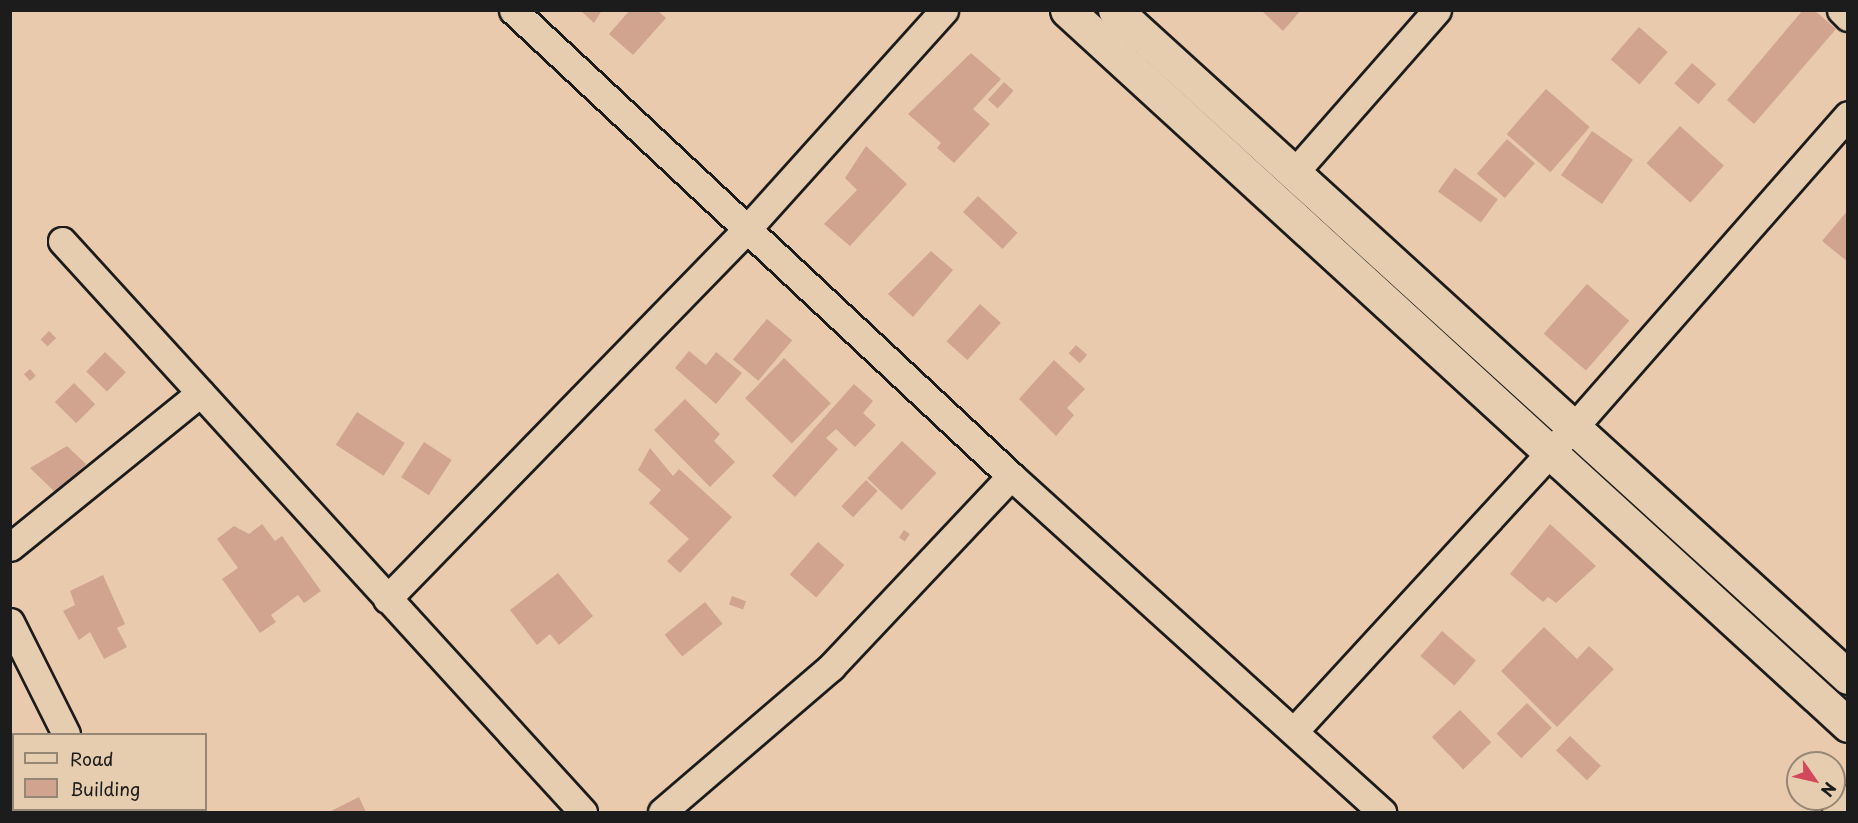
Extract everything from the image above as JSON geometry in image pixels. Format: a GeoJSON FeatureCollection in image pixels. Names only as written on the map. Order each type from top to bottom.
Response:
{"type":"FeatureCollection","features":[{"type":"Feature","properties":{"kind":"main road"},"geometry":{"type":"LineString","coordinates":[[1067,10],[1848,725]]}},
{"type":"Feature","properties":{"kind":"main road"},"geometry":{"type":"LineString","coordinates":[[1115,10],[1848,677]]}},
{"type":"Feature","properties":{"kind":"street"},"geometry":{"type":"LineString","coordinates":[[513,10],[1011,476],[1295,730],[1382,813]]}},
{"type":"Feature","properties":{"kind":"street"},"geometry":{"type":"LineString","coordinates":[[387,599],[748,228],[944,10]]}},
{"type":"Feature","properties":{"kind":"street"},"geometry":{"type":"LineString","coordinates":[[1293,174],[1437,10]]}},
{"type":"Feature","properties":{"kind":"street"},"geometry":{"type":"LineString","coordinates":[[1841,10],[1848,17]]}},
{"type":"Feature","properties":{"kind":"street"},"geometry":{"type":"LineString","coordinates":[[1295,730],[1551,453],[1848,115]]}},
{"type":"Feature","properties":{"kind":"street"},"geometry":{"type":"LineString","coordinates":[[62,241],[583,813]]}},
{"type":"Feature","properties":{"kind":"street"},"geometry":{"type":"LineString","coordinates":[[10,547],[200,393]]}},
{"type":"Feature","properties":{"kind":"street"},"geometry":{"type":"LineString","coordinates":[[662,813],[831,667],[1011,476]]}},
{"type":"Feature","properties":{"kind":"street"},"geometry":{"type":"LineString","coordinates":[[10,622],[65,733]]}},
{"type":"Feature","properties":{"kind":"street"},"geometry":{"type":"LineString","coordinates":[[1836,813],[1848,799]]}},
{"type":"Feature","properties":{"kind":"building"},"geometry":{"type":"Polygon","coordinates":[[[580,10],[602,10],[594,23],[580,10]]]}},
{"type":"Feature","properties":{"kind":"building"},"geometry":{"type":"Polygon","coordinates":[[[630,10],[657,10],[666,18],[633,55],[609,34],[630,10]]]}},
{"type":"Feature","properties":{"kind":"building"},"geometry":{"type":"Polygon","coordinates":[[[1261,10],[1301,10],[1283,31],[1261,10]]]}},
{"type":"Feature","properties":{"kind":"building"},"geometry":{"type":"Polygon","coordinates":[[[1803,10],[1814,10],[1836,29],[1754,124],[1727,100],[1803,10]]]}},
{"type":"Feature","properties":{"kind":"building"},"geometry":{"type":"Polygon","coordinates":[[[1639,27],[1668,52],[1639,84],[1611,59],[1639,27]]]}},
{"type":"Feature","properties":{"kind":"building"},"geometry":{"type":"Polygon","coordinates":[[[971,53],[1001,79],[973,109],[990,124],[954,163],[937,148],[941,143],[908,114],[971,53]]]}},
{"type":"Feature","properties":{"kind":"building"},"geometry":{"type":"Polygon","coordinates":[[[1692,63],[1716,84],[1698,104],[1674,83],[1692,63]]]}},
{"type":"Feature","properties":{"kind":"building"},"geometry":{"type":"Polygon","coordinates":[[[1004,82],[1014,91],[998,109],[988,100],[1004,82]]]}},
{"type":"Feature","properties":{"kind":"building"},"geometry":{"type":"Polygon","coordinates":[[[1546,89],[1590,127],[1550,172],[1507,134],[1546,89]]]}},
{"type":"Feature","properties":{"kind":"building"},"geometry":{"type":"Polygon","coordinates":[[[1680,126],[1724,165],[1690,203],[1647,163],[1680,126]]]}},
{"type":"Feature","properties":{"kind":"building"},"geometry":{"type":"Polygon","coordinates":[[[1592,131],[1633,160],[1602,204],[1561,175],[1592,131]]]}},
{"type":"Feature","properties":{"kind":"building"},"geometry":{"type":"Polygon","coordinates":[[[1507,139],[1535,163],[1505,198],[1477,174],[1507,139]]]}},
{"type":"Feature","properties":{"kind":"building"},"geometry":{"type":"Polygon","coordinates":[[[866,146],[907,184],[850,246],[824,224],[857,190],[845,178],[866,146]]]}},
{"type":"Feature","properties":{"kind":"building"},"geometry":{"type":"Polygon","coordinates":[[[1455,168],[1498,199],[1481,223],[1438,191],[1455,168]]]}},
{"type":"Feature","properties":{"kind":"building"},"geometry":{"type":"Polygon","coordinates":[[[978,196],[1017,233],[1002,249],[963,212],[978,196]]]}},
{"type":"Feature","properties":{"kind":"building"},"geometry":{"type":"Polygon","coordinates":[[[1848,210],[1848,262],[1822,241],[1848,210]]]}},
{"type":"Feature","properties":{"kind":"building"},"geometry":{"type":"Polygon","coordinates":[[[931,251],[953,270],[913,317],[888,294],[931,251]]]}},
{"type":"Feature","properties":{"kind":"building"},"geometry":{"type":"Polygon","coordinates":[[[1587,284],[1629,321],[1586,371],[1544,334],[1587,284]]]}},
{"type":"Feature","properties":{"kind":"building"},"geometry":{"type":"Polygon","coordinates":[[[980,304],[1001,323],[967,360],[947,341],[980,304]]]}},
{"type":"Feature","properties":{"kind":"building"},"geometry":{"type":"Polygon","coordinates":[[[767,319],[792,340],[758,381],[733,360],[767,319]]]}},
{"type":"Feature","properties":{"kind":"building"},"geometry":{"type":"Polygon","coordinates":[[[49,331],[56,338],[48,347],[41,339],[49,331]]]}},
{"type":"Feature","properties":{"kind":"building"},"geometry":{"type":"Polygon","coordinates":[[[1076,345],[1087,355],[1080,363],[1069,353],[1076,345]]]}},
{"type":"Feature","properties":{"kind":"building"},"geometry":{"type":"Polygon","coordinates":[[[689,351],[706,365],[716,352],[742,373],[716,404],[675,368],[689,351]]]}},
{"type":"Feature","properties":{"kind":"building"},"geometry":{"type":"Polygon","coordinates":[[[105,352],[126,372],[107,392],[86,371],[105,352]]]}},
{"type":"Feature","properties":{"kind":"building"},"geometry":{"type":"Polygon","coordinates":[[[784,358],[831,403],[792,443],[745,398],[784,358]]]}},
{"type":"Feature","properties":{"kind":"building"},"geometry":{"type":"Polygon","coordinates":[[[1054,360],[1085,389],[1067,408],[1074,415],[1056,436],[1019,399],[1054,360]]]}},
{"type":"Feature","properties":{"kind":"building"},"geometry":{"type":"Polygon","coordinates":[[[30,369],[36,376],[30,381],[24,374],[30,369]]]}},
{"type":"Feature","properties":{"kind":"building"},"geometry":{"type":"Polygon","coordinates":[[[74,383],[95,404],[76,423],[55,402],[74,383]]]}},
{"type":"Feature","properties":{"kind":"building"},"geometry":{"type":"Polygon","coordinates":[[[854,384],[873,401],[863,413],[876,425],[855,447],[836,429],[826,438],[838,449],[795,497],[772,476],[854,384]]]}},
{"type":"Feature","properties":{"kind":"building"},"geometry":{"type":"Polygon","coordinates":[[[685,399],[720,434],[714,441],[735,462],[710,487],[654,430],[685,399]]]}},
{"type":"Feature","properties":{"kind":"building"},"geometry":{"type":"Polygon","coordinates":[[[357,412],[405,443],[384,476],[336,445],[357,412]]]}},
{"type":"Feature","properties":{"kind":"building"},"geometry":{"type":"Polygon","coordinates":[[[902,441],[936,473],[902,510],[867,478],[902,441]]]}},
{"type":"Feature","properties":{"kind":"building"},"geometry":{"type":"Polygon","coordinates":[[[424,442],[452,460],[429,495],[401,477],[424,442]]]}},
{"type":"Feature","properties":{"kind":"building"},"geometry":{"type":"Polygon","coordinates":[[[67,446],[86,464],[57,494],[30,468],[67,446]]]}},
{"type":"Feature","properties":{"kind":"building"},"geometry":{"type":"Polygon","coordinates":[[[650,448],[673,476],[679,469],[732,517],[680,573],[667,561],[689,539],[649,503],[661,490],[638,470],[650,448]]]}},
{"type":"Feature","properties":{"kind":"building"},"geometry":{"type":"Polygon","coordinates":[[[866,480],[878,491],[853,517],[841,506],[866,480]]]}},
{"type":"Feature","properties":{"kind":"building"},"geometry":{"type":"Polygon","coordinates":[[[262,524],[275,541],[282,536],[321,591],[304,603],[298,595],[271,615],[276,622],[260,633],[222,579],[238,568],[217,539],[234,526],[249,534],[262,524]]]}},
{"type":"Feature","properties":{"kind":"building"},"geometry":{"type":"Polygon","coordinates":[[[1550,524],[1596,566],[1556,603],[1548,597],[1543,602],[1510,574],[1550,524]]]}},
{"type":"Feature","properties":{"kind":"building"},"geometry":{"type":"Polygon","coordinates":[[[904,530],[910,534],[905,541],[899,537],[904,530]]]}},
{"type":"Feature","properties":{"kind":"building"},"geometry":{"type":"Polygon","coordinates":[[[818,542],[844,565],[816,597],[790,574],[818,542]]]}},
{"type":"Feature","properties":{"kind":"building"},"geometry":{"type":"Polygon","coordinates":[[[558,573],[593,616],[559,645],[550,634],[537,645],[510,610],[558,573]]]}},
{"type":"Feature","properties":{"kind":"building"},"geometry":{"type":"Polygon","coordinates":[[[103,575],[125,624],[117,628],[127,647],[104,659],[90,632],[79,640],[63,611],[75,605],[70,591],[103,575]]]}},
{"type":"Feature","properties":{"kind":"building"},"geometry":{"type":"Polygon","coordinates":[[[732,596],[746,601],[743,610],[729,604],[732,596]]]}},
{"type":"Feature","properties":{"kind":"building"},"geometry":{"type":"Polygon","coordinates":[[[705,602],[723,624],[682,656],[665,635],[705,602]]]}},
{"type":"Feature","properties":{"kind":"building"},"geometry":{"type":"Polygon","coordinates":[[[1544,627],[1577,659],[1589,646],[1614,669],[1557,727],[1501,671],[1544,627]]]}},
{"type":"Feature","properties":{"kind":"building"},"geometry":{"type":"Polygon","coordinates":[[[1442,631],[1476,661],[1454,685],[1420,656],[1442,631]]]}},
{"type":"Feature","properties":{"kind":"building"},"geometry":{"type":"Polygon","coordinates":[[[1527,703],[1552,728],[1521,758],[1497,733],[1527,703]]]}},
{"type":"Feature","properties":{"kind":"building"},"geometry":{"type":"Polygon","coordinates":[[[1460,710],[1491,742],[1463,769],[1432,737],[1460,710]]]}},
{"type":"Feature","properties":{"kind":"building"},"geometry":{"type":"Polygon","coordinates":[[[1570,736],[1601,766],[1587,780],[1556,750],[1570,736]]]}},
{"type":"Feature","properties":{"kind":"building"},"geometry":{"type":"Polygon","coordinates":[[[359,797],[366,812],[329,812],[359,797]]]}}]}
